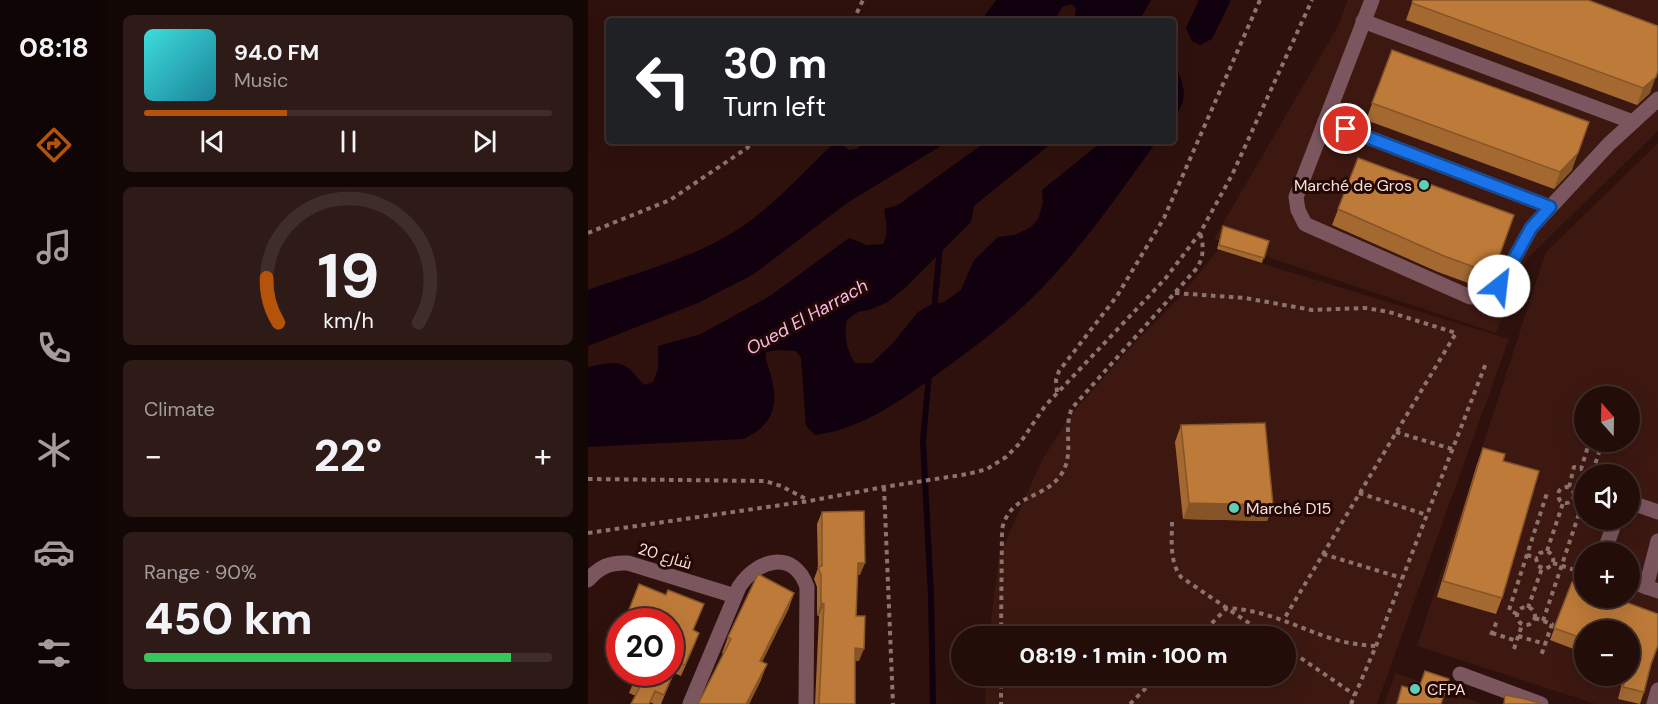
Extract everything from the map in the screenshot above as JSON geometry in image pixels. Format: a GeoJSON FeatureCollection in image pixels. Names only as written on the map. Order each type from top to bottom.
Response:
{"type":"FeatureCollection","features":[{"type":"Feature","properties":{"kind":"street"},"geometry":{"type":"LineString","coordinates":[[1372,0],[1296,197],[1298,210],[1305,224],[1470,297],[1492,294],[1499,286],[1531,228],[1609,144],[1658,99]]}},
{"type":"Feature","properties":{"kind":"street"},"geometry":{"type":"LineString","coordinates":[[1364,21],[1633,122]]}},
{"type":"Feature","properties":{"kind":"street"},"geometry":{"type":"LineString","coordinates":[[1325,121],[1550,207]]}},
{"type":"Feature","properties":{"kind":"street"},"geometry":{"type":"LineString","coordinates":[[1640,506],[1658,513]]}},
{"type":"Feature","properties":{"kind":"street"},"geometry":{"type":"LineString","coordinates":[[1652,589],[1658,541]]}},
{"type":"Feature","properties":{"kind":"street","name":"شارع 20"},"geometry":{"type":"LineString","coordinates":[[588,580],[605,565],[616,562],[628,563],[735,596]]}},
{"type":"Feature","properties":{"kind":"street"},"geometry":{"type":"LineString","coordinates":[[690,704],[744,579],[759,566],[778,562],[797,569],[804,577],[807,587],[806,704]]}},
{"type":"Feature","properties":{"kind":"street"},"geometry":{"type":"LineString","coordinates":[[1460,674],[1541,704]]}},
{"type":"Feature","properties":{"kind":"street"},"geometry":{"type":"LineString","coordinates":[[1654,704],[1658,690]]}},
{"type":"Feature","properties":{"kind":"path"},"geometry":{"type":"LineString","coordinates":[[854,18],[863,0]]}},
{"type":"Feature","properties":{"kind":"path"},"geometry":{"type":"LineString","coordinates":[[1057,393],[1056,380],[1059,371],[1117,296],[1164,218],[1260,0]]}},
{"type":"Feature","properties":{"kind":"path"},"geometry":{"type":"LineString","coordinates":[[588,533],[810,501],[968,474],[987,469],[1006,458],[1057,393],[1165,279],[1200,233],[1232,175],[1312,0]]}},
{"type":"Feature","properties":{"kind":"path"},"geometry":{"type":"LineString","coordinates":[[588,233],[670,200],[751,144]]}},
{"type":"Feature","properties":{"kind":"path"},"geometry":{"type":"LineString","coordinates":[[1001,626],[1002,529],[1005,519],[1018,502],[1050,486],[1058,479],[1068,460],[1067,423],[1072,408],[1201,262],[1203,247],[1200,233]]}},
{"type":"Feature","properties":{"kind":"path"},"geometry":{"type":"LineString","coordinates":[[1176,292],[1245,298],[1312,310],[1365,308],[1389,312],[1456,333],[1284,619]]}},
{"type":"Feature","properties":{"kind":"path"},"geometry":{"type":"LineString","coordinates":[[1351,704],[1376,646],[1486,363]]}},
{"type":"Feature","properties":{"kind":"path"},"geometry":{"type":"LineString","coordinates":[[1396,432],[1452,449]]}},
{"type":"Feature","properties":{"kind":"path"},"geometry":{"type":"LineString","coordinates":[[1583,464],[1589,443],[1601,446],[1595,464]]}},
{"type":"Feature","properties":{"kind":"path"},"geometry":{"type":"LineString","coordinates":[[1569,488],[1574,467]]}},
{"type":"Feature","properties":{"kind":"path"},"geometry":{"type":"LineString","coordinates":[[588,479],[765,481],[781,486],[810,501]]}},
{"type":"Feature","properties":{"kind":"path"},"geometry":{"type":"LineString","coordinates":[[884,487],[893,704]]}},
{"type":"Feature","properties":{"kind":"path"},"geometry":{"type":"LineString","coordinates":[[1563,503],[1560,501],[1559,493],[1564,487],[1574,493]]}},
{"type":"Feature","properties":{"kind":"path"},"geometry":{"type":"LineString","coordinates":[[1517,614],[1509,610],[1548,490]]}},
{"type":"Feature","properties":{"kind":"path"},"geometry":{"type":"LineString","coordinates":[[1359,493],[1427,515]]}},
{"type":"Feature","properties":{"kind":"path"},"geometry":{"type":"LineString","coordinates":[[1563,503],[1570,502],[1574,497]]}},
{"type":"Feature","properties":{"kind":"path"},"geometry":{"type":"LineString","coordinates":[[1547,551],[1563,503]]}},
{"type":"Feature","properties":{"kind":"path"},"geometry":{"type":"LineString","coordinates":[[1172,522],[1173,559],[1177,572],[1253,626]]}},
{"type":"Feature","properties":{"kind":"path"},"geometry":{"type":"LineString","coordinates":[[1543,621],[1574,529]]}},
{"type":"Feature","properties":{"kind":"path"},"geometry":{"type":"LineString","coordinates":[[1536,558],[1540,553],[1547,551]]}},
{"type":"Feature","properties":{"kind":"path"},"geometry":{"type":"LineString","coordinates":[[1536,558],[1538,566],[1548,568],[1553,563],[1553,556],[1547,551]]}},
{"type":"Feature","properties":{"kind":"path"},"geometry":{"type":"LineString","coordinates":[[1323,554],[1402,579]]}},
{"type":"Feature","properties":{"kind":"path"},"geometry":{"type":"LineString","coordinates":[[1527,555],[1536,558]]}},
{"type":"Feature","properties":{"kind":"path"},"geometry":{"type":"LineString","coordinates":[[1553,563],[1574,570]]}},
{"type":"Feature","properties":{"kind":"path"},"geometry":{"type":"LineString","coordinates":[[1528,608],[1542,568]]}},
{"type":"Feature","properties":{"kind":"path"},"geometry":{"type":"LineString","coordinates":[[1209,626],[1227,608],[1250,610],[1284,619],[1329,638],[1376,646]]}},
{"type":"Feature","properties":{"kind":"path"},"geometry":{"type":"LineString","coordinates":[[1522,625],[1517,619],[1520,609],[1528,608],[1533,612],[1535,618]]}},
{"type":"Feature","properties":{"kind":"path"},"geometry":{"type":"LineString","coordinates":[[1522,625],[1530,624],[1535,618]]}},
{"type":"Feature","properties":{"kind":"path"},"geometry":{"type":"LineString","coordinates":[[1535,618],[1552,624],[1541,656]]}},
{"type":"Feature","properties":{"kind":"path"},"geometry":{"type":"LineString","coordinates":[[1497,621],[1492,634],[1545,644]]}},
{"type":"Feature","properties":{"kind":"path"},"geometry":{"type":"LineString","coordinates":[[1514,649],[1522,625]]}},
{"type":"Feature","properties":{"kind":"path"},"geometry":{"type":"LineString","coordinates":[[1296,655],[1355,695]]}},
{"type":"Feature","properties":{"kind":"path"},"geometry":{"type":"LineString","coordinates":[[1000,686],[1001,704]]}},
{"type":"Feature","properties":{"kind":"path"},"geometry":{"type":"LineString","coordinates":[[1130,704],[1148,686]]}},
{"type":"Feature","properties":{"kind":"shaded area","name":"Marché de Gros"},"geometry":{"type":"Polygon","coordinates":[[[1348,0],[1658,0],[1658,131],[1526,260],[1496,333],[1214,239],[1338,26],[1348,0]]]}},
{"type":"Feature","properties":{"kind":"shaded area"},"geometry":{"type":"Polygon","coordinates":[[[1658,143],[1658,704],[1596,704],[1417,646],[1546,252],[1658,143]]]}},
{"type":"Feature","properties":{"kind":"shaded area","name":"Marché D15"},"geometry":{"type":"Polygon","coordinates":[[[1218,250],[1509,339],[1377,704],[985,704],[986,686],[1296,686],[1296,626],[990,626],[999,556],[1042,460],[1073,412],[1139,338],[1180,297],[1218,250]]]}},
{"type":"Feature","properties":{"kind":"shaded area","name":"CFPA"},"geometry":{"type":"Polygon","coordinates":[[[1396,673],[1483,704],[1384,704],[1396,673]]]}},
{"type":"Feature","properties":{"kind":"water"},"geometry":{"type":"Polygon","coordinates":[[[996,0],[1151,0],[1141,18],[1074,18],[1076,8],[1071,4],[1062,7],[1056,18],[983,18],[996,0]]]}},
{"type":"Feature","properties":{"kind":"water"},"geometry":{"type":"Polygon","coordinates":[[[1199,0],[1231,0],[1212,39],[1200,45],[1192,41],[1186,28],[1199,0]]]}},
{"type":"Feature","properties":{"kind":"water"},"geometry":{"type":"Polygon","coordinates":[[[1176,69],[1184,95],[1176,115],[1176,69]]]}},
{"type":"Feature","properties":{"kind":"water"},"geometry":{"type":"Polygon","coordinates":[[[833,144],[843,145],[849,150],[865,144],[944,144],[847,203],[754,274],[698,303],[588,346],[588,290],[709,246],[758,215],[833,144]]]}},
{"type":"Feature","properties":{"kind":"water","name":"Oued El Harrach"},"geometry":{"type":"Polygon","coordinates":[[[983,144],[1050,144],[974,206],[971,222],[907,286],[888,302],[858,312],[847,320],[846,342],[855,363],[872,363],[893,343],[918,312],[932,304],[944,302],[961,290],[974,260],[998,237],[1015,235],[1031,227],[1038,219],[1043,203],[1042,190],[1099,144],[1155,144],[1082,242],[1032,298],[969,351],[875,415],[846,428],[815,435],[806,426],[801,358],[796,351],[778,350],[766,352],[774,390],[770,416],[760,429],[743,439],[588,447],[588,367],[618,363],[629,369],[645,385],[653,382],[658,369],[658,346],[701,334],[770,296],[849,238],[867,245],[883,244],[886,231],[884,209],[898,205],[983,144]]]}},
{"type":"Feature","properties":{"kind":"building"},"geometry":{"type":"Polygon","coordinates":[[[1413,0],[1588,0],[1658,26],[1658,71],[1656,77],[1643,88],[1412,3],[1413,0]]]}},
{"type":"Feature","properties":{"kind":"building"},"geometry":{"type":"Polygon","coordinates":[[[1392,50],[1589,122],[1578,153],[1560,172],[1372,103],[1392,50]]]}},
{"type":"Feature","properties":{"kind":"building"},"geometry":{"type":"Polygon","coordinates":[[[1358,158],[1514,215],[1496,265],[1485,271],[1444,256],[1338,209],[1358,158]]]}},
{"type":"Feature","properties":{"kind":"building"},"geometry":{"type":"Polygon","coordinates":[[[1223,226],[1269,241],[1264,258],[1219,245],[1223,226]]]}},
{"type":"Feature","properties":{"kind":"building"},"geometry":{"type":"Polygon","coordinates":[[[1265,423],[1273,505],[1189,503],[1181,425],[1265,423]]]}},
{"type":"Feature","properties":{"kind":"building"},"geometry":{"type":"Polygon","coordinates":[[[1483,448],[1505,454],[1503,461],[1539,471],[1502,598],[1443,581],[1483,448]]]}},
{"type":"Feature","properties":{"kind":"building"},"geometry":{"type":"Polygon","coordinates":[[[864,511],[865,563],[858,563],[856,616],[865,616],[864,649],[855,648],[855,704],[819,704],[824,604],[821,603],[821,575],[818,567],[822,566],[822,512],[864,511]]]}},
{"type":"Feature","properties":{"kind":"building"},"geometry":{"type":"Polygon","coordinates":[[[758,574],[794,593],[760,661],[767,664],[746,704],[698,704],[731,639],[728,637],[758,574]]]}},
{"type":"Feature","properties":{"kind":"building"},"geometry":{"type":"Polygon","coordinates":[[[1572,582],[1574,583],[1574,608],[1640,607],[1658,614],[1658,645],[1644,692],[1623,687],[1640,686],[1640,620],[1574,620],[1574,635],[1554,628],[1572,582]]]}},
{"type":"Feature","properties":{"kind":"building"},"geometry":{"type":"Polygon","coordinates":[[[639,584],[666,595],[668,590],[704,604],[693,630],[699,633],[685,665],[684,608],[630,608],[639,584]]]}},
{"type":"Feature","properties":{"kind":"building"},"geometry":{"type":"Polygon","coordinates":[[[1425,671],[1449,679],[1441,704],[1397,704],[1402,686],[1418,691],[1425,671]]]}},
{"type":"Feature","properties":{"kind":"building"},"geometry":{"type":"Polygon","coordinates":[[[640,686],[668,686],[664,695],[655,691],[649,704],[631,704],[640,686]]]}},
{"type":"Feature","properties":{"kind":"building"},"geometry":{"type":"Polygon","coordinates":[[[1505,695],[1525,699],[1542,704],[1504,704],[1505,695]]]}},
{"type":"Feature","properties":{"kind":"waterway"},"geometry":{"type":"LineString","coordinates":[[934,311],[940,247]]}},
{"type":"Feature","properties":{"kind":"waterway"},"geometry":{"type":"LineString","coordinates":[[929,375],[923,441],[931,595],[933,704]]}},
{"type":"Feature","properties":{"kind":"place","name":"Marché de Gros"},"geometry":{"type":"Point","coordinates":[1424,185]}},
{"type":"Feature","properties":{"kind":"place","name":"Marché D15"},"geometry":{"type":"Point","coordinates":[1234,508]}},
{"type":"Feature","properties":{"kind":"place","name":"CFPA"},"geometry":{"type":"Point","coordinates":[1415,689]}},
{"type":"Feature","properties":{"kind":"route"},"geometry":{"type":"LineString","coordinates":[[1346,129],[1550,207],[1531,228],[1499,286]]}}]}
